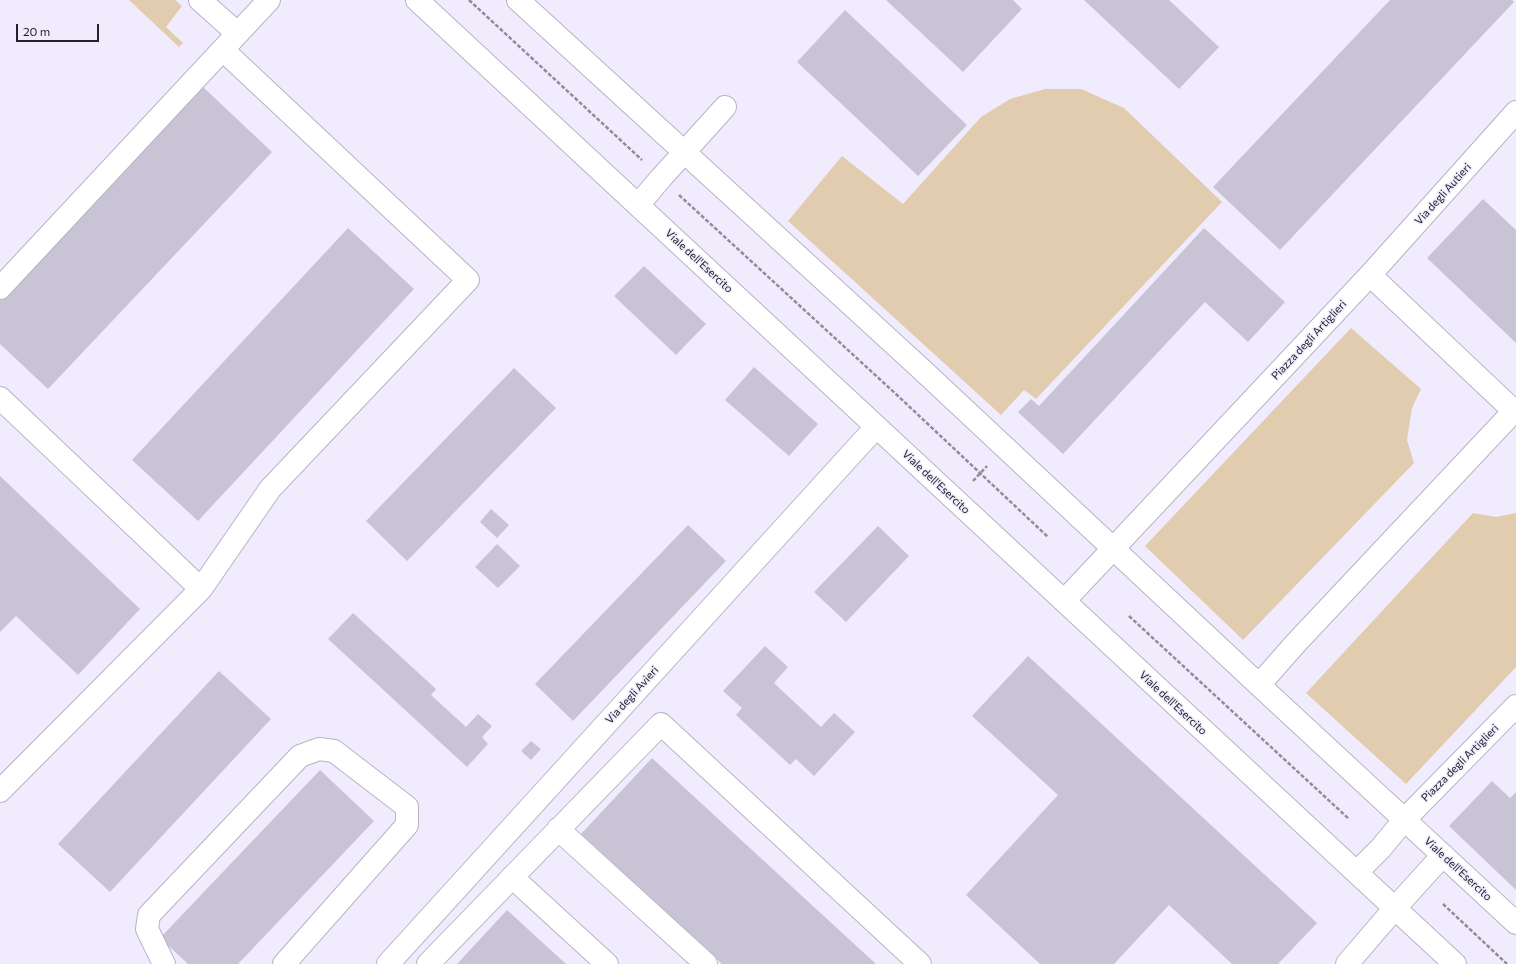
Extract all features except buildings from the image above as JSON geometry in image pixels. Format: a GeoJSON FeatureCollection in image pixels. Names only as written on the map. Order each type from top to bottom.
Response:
{"type":"FeatureCollection","features":[{"type":"Feature","properties":{"kind":"street"},"geometry":{"type":"LineString","coordinates":[[200,0],[237,33]]}},
{"type":"Feature","properties":{"kind":"street"},"geometry":{"type":"LineString","coordinates":[[0,288],[269,0]]}},
{"type":"Feature","properties":{"kind":"street","name":"Viale dell'Esercito"},"geometry":{"type":"LineString","coordinates":[[417,0],[1455,964]]}},
{"type":"Feature","properties":{"kind":"street","name":"Viale dell'Esercito"},"geometry":{"type":"LineString","coordinates":[[518,0],[918,366],[1516,923]]}},
{"type":"Feature","properties":{"kind":"street"},"geometry":{"type":"LineString","coordinates":[[0,791],[201,589],[270,489],[468,280],[223,50]]}},
{"type":"Feature","properties":{"kind":"street"},"geometry":{"type":"LineString","coordinates":[[638,205],[724,107]]}},
{"type":"Feature","properties":{"kind":"street","name":"Via degli Autieri"},"geometry":{"type":"LineString","coordinates":[[1370,275],[1516,112]]}},
{"type":"Feature","properties":{"kind":"street"},"geometry":{"type":"LineString","coordinates":[[1259,685],[1296,643],[1515,412],[1370,275]]}},
{"type":"Feature","properties":{"kind":"street","name":"Piazza degli Artiglieri"},"geometry":{"type":"LineString","coordinates":[[1064,601],[1370,275]]}},
{"type":"Feature","properties":{"kind":"street"},"geometry":{"type":"LineString","coordinates":[[0,398],[201,589]]}},
{"type":"Feature","properties":{"kind":"street","name":"Via degli Avieri"},"geometry":{"type":"LineString","coordinates":[[388,964],[876,427]]}},
{"type":"Feature","properties":{"kind":"street","name":"Piazza degli Artiglieri"},"geometry":{"type":"LineString","coordinates":[[1357,872],[1381,848],[1404,820],[1516,706]]}},
{"type":"Feature","properties":{"kind":"street"},"geometry":{"type":"LineString","coordinates":[[428,964],[661,724],[920,964]]}},
{"type":"Feature","properties":{"kind":"street"},"geometry":{"type":"LineString","coordinates":[[164,964],[147,929],[149,915],[300,756],[319,748],[334,751],[407,807],[408,825],[284,964]]}},
{"type":"Feature","properties":{"kind":"street"},"geometry":{"type":"LineString","coordinates":[[558,829],[706,964]]}},
{"type":"Feature","properties":{"kind":"street"},"geometry":{"type":"LineString","coordinates":[[1347,964],[1443,855]]}},
{"type":"Feature","properties":{"kind":"street"},"geometry":{"type":"LineString","coordinates":[[512,877],[607,964]]}},
{"type":"Feature","properties":{"kind":"path"},"geometry":{"type":"LineString","coordinates":[[469,0],[644,162]]}},
{"type":"Feature","properties":{"kind":"path"},"geometry":{"type":"LineString","coordinates":[[679,194],[1048,537]]}},
{"type":"Feature","properties":{"kind":"path"},"geometry":{"type":"LineString","coordinates":[[972,482],[988,464]]}},
{"type":"Feature","properties":{"kind":"path"},"geometry":{"type":"LineString","coordinates":[[1129,616],[1349,819]]}},
{"type":"Feature","properties":{"kind":"path"},"geometry":{"type":"LineString","coordinates":[[1443,904],[1507,964]]}},
{"type":"Feature","properties":{"kind":"shaded area"},"geometry":{"type":"Polygon","coordinates":[[[129,0],[175,0],[182,6],[166,27],[183,43],[179,47],[129,0]]]}},
{"type":"Feature","properties":{"kind":"shaded area"},"geometry":{"type":"Polygon","coordinates":[[[1045,89],[1081,89],[1124,108],[1222,202],[1036,399],[1024,390],[1001,415],[788,221],[842,156],[903,204],[981,117],[1010,99],[1045,89]]]}},
{"type":"Feature","properties":{"kind":"shaded area"},"geometry":{"type":"Polygon","coordinates":[[[1351,328],[1421,389],[1412,408],[1407,440],[1414,463],[1243,640],[1145,546],[1351,328]]]}},
{"type":"Feature","properties":{"kind":"shaded area"},"geometry":{"type":"Polygon","coordinates":[[[1473,513],[1496,517],[1516,513],[1516,667],[1406,784],[1306,693],[1473,513]]]}}]}
